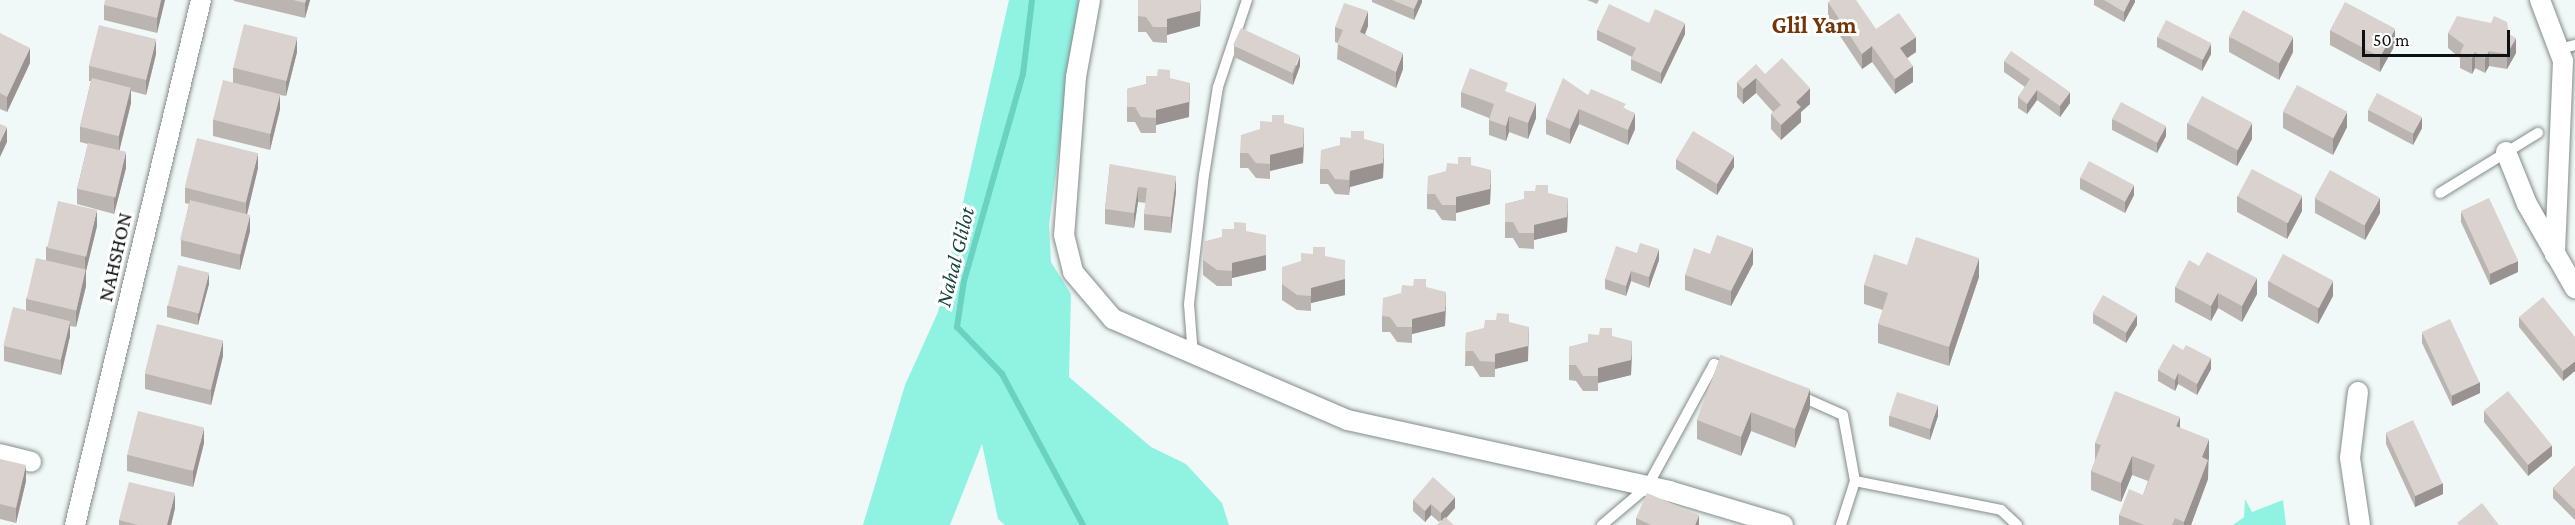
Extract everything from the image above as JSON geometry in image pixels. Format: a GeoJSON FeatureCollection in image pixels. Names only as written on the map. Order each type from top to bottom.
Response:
{"type":"FeatureCollection","features":[{"type":"Feature","properties":{"kind":"street","name":"NAHSHON"},"geometry":{"type":"LineString","coordinates":[[75,525],[201,0]]}},
{"type":"Feature","properties":{"kind":"street"},"geometry":{"type":"LineString","coordinates":[[1090,0],[1076,77],[1064,235],[1073,272],[1113,319],[1193,356],[1347,420],[1647,487],[1783,525]]}},
{"type":"Feature","properties":{"kind":"street"},"geometry":{"type":"LineString","coordinates":[[2540,0],[2568,47],[2555,255]]}},
{"type":"Feature","properties":{"kind":"street"},"geometry":{"type":"LineString","coordinates":[[2506,152],[2555,255],[2575,288]]}},
{"type":"Feature","properties":{"kind":"street"},"geometry":{"type":"LineString","coordinates":[[2358,392],[2350,458],[2360,525]]}},
{"type":"Feature","properties":{"kind":"street"},"geometry":{"type":"LineString","coordinates":[[0,454],[31,462]]}},
{"type":"Feature","properties":{"kind":"lane"},"geometry":{"type":"LineString","coordinates":[[1193,356],[1189,304],[1209,142],[1218,87],[1247,0]]}},
{"type":"Feature","properties":{"kind":"lane"},"geometry":{"type":"LineString","coordinates":[[2440,193],[2538,133]]}},
{"type":"Feature","properties":{"kind":"lane"},"geometry":{"type":"LineString","coordinates":[[1602,525],[1647,487],[1714,364],[1746,376]]}},
{"type":"Feature","properties":{"kind":"lane"},"geometry":{"type":"LineString","coordinates":[[1788,392],[1843,415],[1855,481],[1841,525]]}},
{"type":"Feature","properties":{"kind":"lane"},"geometry":{"type":"LineString","coordinates":[[1855,481],[2001,510],[2017,525]]}},
{"type":"Feature","properties":{"kind":"green space"},"geometry":{"type":"Polygon","coordinates":[[[1009,0],[1079,0],[1049,225],[1051,262],[1071,294],[1069,377],[1151,447],[1186,464],[1222,503],[1229,525],[1005,525],[998,519],[982,444],[950,525],[863,525],[905,385],[938,312],[1009,0]]]}},
{"type":"Feature","properties":{"kind":"green space"},"geometry":{"type":"Polygon","coordinates":[[[2245,499],[2252,512],[2283,500],[2286,525],[2233,525],[2244,517],[2245,499]]]}},
{"type":"Feature","properties":{"kind":"building"},"geometry":{"type":"Polygon","coordinates":[[[105,0],[161,0],[157,18],[104,5],[105,0]]]}},
{"type":"Feature","properties":{"kind":"building"},"geometry":{"type":"Polygon","coordinates":[[[1138,0],[1201,0],[1200,11],[1167,19],[1167,27],[1153,27],[1146,17],[1138,16],[1138,0]]]}},
{"type":"Feature","properties":{"kind":"building"},"geometry":{"type":"Polygon","coordinates":[[[1392,0],[1418,0],[1414,9],[1392,0]]]}},
{"type":"Feature","properties":{"kind":"building"},"geometry":{"type":"Polygon","coordinates":[[[1856,0],[1876,29],[1899,13],[1916,37],[1900,48],[1913,66],[1895,79],[1872,46],[1862,54],[1828,2],[1856,0]]]}},
{"type":"Feature","properties":{"kind":"building"},"geometry":{"type":"Polygon","coordinates":[[[2104,0],[2130,0],[2124,12],[2104,0]]]}},
{"type":"Feature","properties":{"kind":"building"},"geometry":{"type":"Polygon","coordinates":[[[2345,2],[2395,29],[2380,57],[2330,30],[2345,2]]]}},
{"type":"Feature","properties":{"kind":"building"},"geometry":{"type":"Polygon","coordinates":[[[1344,3],[1368,11],[1360,32],[1403,53],[1396,72],[1337,44],[1343,30],[1335,27],[1344,3]]]}},
{"type":"Feature","properties":{"kind":"building"},"geometry":{"type":"Polygon","coordinates":[[[1609,4],[1649,23],[1655,9],[1685,23],[1661,73],[1631,59],[1636,48],[1597,30],[1609,4]]]}},
{"type":"Feature","properties":{"kind":"building"},"geometry":{"type":"Polygon","coordinates":[[[2243,10],[2293,37],[2279,63],[2229,36],[2243,10]]]}},
{"type":"Feature","properties":{"kind":"building"},"geometry":{"type":"Polygon","coordinates":[[[2457,16],[2491,23],[2494,16],[2507,22],[2509,34],[2516,38],[2507,54],[2489,51],[2485,58],[2475,52],[2472,58],[2460,53],[2464,45],[2448,33],[2457,16]]]}},
{"type":"Feature","properties":{"kind":"building"},"geometry":{"type":"Polygon","coordinates":[[[2166,20],[2211,43],[2203,60],[2157,37],[2166,20]]]}},
{"type":"Feature","properties":{"kind":"building"},"geometry":{"type":"Polygon","coordinates":[[[244,24],[297,37],[286,81],[233,68],[244,24]]]}},
{"type":"Feature","properties":{"kind":"building"},"geometry":{"type":"Polygon","coordinates":[[[99,25],[156,39],[146,80],[89,66],[99,25]]]}},
{"type":"Feature","properties":{"kind":"building"},"geometry":{"type":"Polygon","coordinates":[[[1241,28],[1300,55],[1292,73],[1233,45],[1241,28]]]}},
{"type":"Feature","properties":{"kind":"building"},"geometry":{"type":"Polygon","coordinates":[[[0,33],[30,48],[7,97],[0,93],[0,33]]]}},
{"type":"Feature","properties":{"kind":"building"},"geometry":{"type":"Polygon","coordinates":[[[2011,51],[2070,92],[2060,106],[2037,90],[2027,104],[2018,97],[2030,79],[2004,61],[2011,51]]]}},
{"type":"Feature","properties":{"kind":"building"},"geometry":{"type":"Polygon","coordinates":[[[1782,58],[1810,88],[1796,102],[1801,107],[1781,125],[1771,114],[1781,105],[1756,78],[1743,89],[1737,82],[1756,64],[1765,74],[1782,58]]]}},
{"type":"Feature","properties":{"kind":"building"},"geometry":{"type":"Polygon","coordinates":[[[1470,68],[1508,83],[1505,91],[1536,103],[1528,123],[1509,116],[1506,126],[1489,120],[1494,104],[1461,92],[1470,68]]]}},
{"type":"Feature","properties":{"kind":"building"},"geometry":{"type":"Polygon","coordinates":[[[1158,69],[1170,70],[1170,78],[1190,83],[1189,102],[1156,110],[1156,118],[1141,117],[1135,107],[1127,107],[1127,89],[1146,84],[1146,76],[1157,76],[1158,69]]]}},
{"type":"Feature","properties":{"kind":"building"},"geometry":{"type":"Polygon","coordinates":[[[92,78],[131,88],[119,136],[80,127],[92,78]]]}},
{"type":"Feature","properties":{"kind":"building"},"geometry":{"type":"Polygon","coordinates":[[[1563,78],[1588,95],[1591,89],[1626,104],[1623,108],[1635,113],[1628,130],[1579,109],[1570,129],[1546,119],[1563,78]]]}},
{"type":"Feature","properties":{"kind":"building"},"geometry":{"type":"Polygon","coordinates":[[[223,80],[280,94],[270,134],[213,120],[223,80]]]}},
{"type":"Feature","properties":{"kind":"building"},"geometry":{"type":"Polygon","coordinates":[[[2297,85],[2347,112],[2333,138],[2283,111],[2297,85]]]}},
{"type":"Feature","properties":{"kind":"building"},"geometry":{"type":"Polygon","coordinates":[[[2377,93],[2422,117],[2413,134],[2368,110],[2377,93]]]}},
{"type":"Feature","properties":{"kind":"building"},"geometry":{"type":"Polygon","coordinates":[[[2202,96],[2252,123],[2238,150],[2187,123],[2202,96]]]}},
{"type":"Feature","properties":{"kind":"building"},"geometry":{"type":"Polygon","coordinates":[[[2121,102],[2166,126],[2157,143],[2112,119],[2121,102]]]}},
{"type":"Feature","properties":{"kind":"building"},"geometry":{"type":"Polygon","coordinates":[[[1272,115],[1284,115],[1284,123],[1304,128],[1303,147],[1270,155],[1270,164],[1256,163],[1248,153],[1240,153],[1241,135],[1260,129],[1260,121],[1272,122],[1272,115]]]}},
{"type":"Feature","properties":{"kind":"building"},"geometry":{"type":"Polygon","coordinates":[[[0,124],[7,127],[0,142],[0,124]]]}},
{"type":"Feature","properties":{"kind":"building"},"geometry":{"type":"Polygon","coordinates":[[[1351,131],[1364,131],[1364,139],[1384,144],[1383,163],[1350,171],[1349,180],[1335,179],[1328,169],[1320,169],[1321,150],[1340,145],[1340,137],[1351,138],[1351,131]]]}},
{"type":"Feature","properties":{"kind":"building"},"geometry":{"type":"Polygon","coordinates":[[[1693,131],[1734,156],[1717,184],[1676,159],[1693,131]]]}},
{"type":"Feature","properties":{"kind":"building"},"geometry":{"type":"Polygon","coordinates":[[[197,138],[258,153],[246,203],[185,187],[197,138]]]}},
{"type":"Feature","properties":{"kind":"building"},"geometry":{"type":"Polygon","coordinates":[[[88,143],[126,152],[115,198],[77,189],[88,143]]]}},
{"type":"Feature","properties":{"kind":"building"},"geometry":{"type":"Polygon","coordinates":[[[1458,157],[1471,157],[1471,165],[1491,170],[1490,189],[1456,197],[1456,205],[1442,205],[1435,194],[1427,194],[1428,176],[1446,171],[1447,163],[1458,164],[1458,157]]]}},
{"type":"Feature","properties":{"kind":"building"},"geometry":{"type":"Polygon","coordinates":[[[2089,161],[2134,185],[2125,202],[2080,178],[2089,161]]]}},
{"type":"Feature","properties":{"kind":"building"},"geometry":{"type":"Polygon","coordinates":[[[1110,164],[1176,176],[1171,217],[1144,214],[1147,188],[1138,187],[1134,213],[1105,209],[1110,164]]]}},
{"type":"Feature","properties":{"kind":"building"},"geometry":{"type":"Polygon","coordinates":[[[2252,169],[2302,196],[2288,223],[2237,196],[2252,169]]]}},
{"type":"Feature","properties":{"kind":"building"},"geometry":{"type":"Polygon","coordinates":[[[2330,170],[2380,198],[2364,226],[2314,198],[2330,170]]]}},
{"type":"Feature","properties":{"kind":"building"},"geometry":{"type":"Polygon","coordinates":[[[1536,185],[1548,185],[1548,193],[1568,198],[1567,217],[1534,225],[1534,233],[1519,233],[1513,222],[1505,222],[1505,204],[1524,199],[1524,191],[1535,191],[1536,185]]]}},
{"type":"Feature","properties":{"kind":"building"},"geometry":{"type":"Polygon","coordinates":[[[2489,198],[2518,261],[2490,274],[2461,211],[2489,198]]]}},
{"type":"Feature","properties":{"kind":"building"},"geometry":{"type":"Polygon","coordinates":[[[190,200],[250,215],[240,255],[180,240],[190,200]]]}},
{"type":"Feature","properties":{"kind":"building"},"geometry":{"type":"Polygon","coordinates":[[[58,201],[97,210],[86,257],[47,248],[58,201]]]}},
{"type":"Feature","properties":{"kind":"building"},"geometry":{"type":"Polygon","coordinates":[[[1234,222],[1246,223],[1246,231],[1266,235],[1266,255],[1232,263],[1232,271],[1217,270],[1203,260],[1203,242],[1222,237],[1222,229],[1234,229],[1234,222]]]}},
{"type":"Feature","properties":{"kind":"building"},"geometry":{"type":"Polygon","coordinates":[[[1717,235],[1753,248],[1731,291],[1685,275],[1694,248],[1710,254],[1717,235]]]}},
{"type":"Feature","properties":{"kind":"building"},"geometry":{"type":"Polygon","coordinates":[[[1916,237],[1979,258],[1949,347],[1878,324],[1888,293],[1864,285],[1874,254],[1907,265],[1916,237]]]}},
{"type":"Feature","properties":{"kind":"building"},"geometry":{"type":"Polygon","coordinates":[[[1640,243],[1659,249],[1649,277],[1631,271],[1626,286],[1605,279],[1616,246],[1637,253],[1640,243]]]}},
{"type":"Feature","properties":{"kind":"building"},"geometry":{"type":"Polygon","coordinates":[[[1313,247],[1325,247],[1325,256],[1345,260],[1345,279],[1311,288],[1311,296],[1297,295],[1282,284],[1282,267],[1301,261],[1301,253],[1313,254],[1313,247]]]}},
{"type":"Feature","properties":{"kind":"building"},"geometry":{"type":"Polygon","coordinates":[[[2207,252],[2257,278],[2242,306],[2218,293],[2211,306],[2175,287],[2189,260],[2199,266],[2207,252]]]}},
{"type":"Feature","properties":{"kind":"building"},"geometry":{"type":"Polygon","coordinates":[[[2283,254],[2333,281],[2319,308],[2268,281],[2283,254]]]}},
{"type":"Feature","properties":{"kind":"building"},"geometry":{"type":"Polygon","coordinates":[[[36,258],[86,269],[76,310],[27,299],[36,258]]]}},
{"type":"Feature","properties":{"kind":"building"},"geometry":{"type":"Polygon","coordinates":[[[178,265],[209,273],[199,313],[168,306],[178,265]]]}},
{"type":"Feature","properties":{"kind":"building"},"geometry":{"type":"Polygon","coordinates":[[[1414,279],[1426,279],[1426,287],[1446,292],[1445,311],[1412,319],[1412,327],[1397,327],[1390,317],[1382,316],[1383,298],[1401,293],[1402,285],[1413,286],[1414,279]]]}},
{"type":"Feature","properties":{"kind":"building"},"geometry":{"type":"Polygon","coordinates":[[[2103,295],[2137,314],[2126,333],[2092,313],[2103,295]]]}},
{"type":"Feature","properties":{"kind":"building"},"geometry":{"type":"Polygon","coordinates":[[[2543,297],[2575,337],[2575,361],[2563,371],[2519,317],[2543,297]]]}},
{"type":"Feature","properties":{"kind":"building"},"geometry":{"type":"Polygon","coordinates":[[[13,307],[70,321],[61,360],[3,346],[13,307]]]}},
{"type":"Feature","properties":{"kind":"building"},"geometry":{"type":"Polygon","coordinates":[[[1497,313],[1509,314],[1509,322],[1529,327],[1528,346],[1495,354],[1495,362],[1480,361],[1473,351],[1465,351],[1466,333],[1484,328],[1485,320],[1496,320],[1497,313]]]}},
{"type":"Feature","properties":{"kind":"building"},"geometry":{"type":"Polygon","coordinates":[[[2450,319],[2480,382],[2451,396],[2422,332],[2450,319]]]}},
{"type":"Feature","properties":{"kind":"building"},"geometry":{"type":"Polygon","coordinates":[[[157,324],[223,340],[211,390],[145,373],[157,324]]]}},
{"type":"Feature","properties":{"kind":"building"},"geometry":{"type":"Polygon","coordinates":[[[1600,328],[1612,328],[1612,336],[1632,341],[1631,360],[1598,368],[1598,376],[1583,376],[1576,365],[1569,365],[1569,347],[1588,342],[1588,334],[1599,335],[1600,328]]]}},
{"type":"Feature","properties":{"kind":"building"},"geometry":{"type":"Polygon","coordinates":[[[2173,344],[2183,350],[2186,345],[2211,358],[2197,384],[2178,373],[2175,380],[2158,370],[2173,344]]]}},
{"type":"Feature","properties":{"kind":"building"},"geometry":{"type":"Polygon","coordinates":[[[1721,355],[1810,389],[1795,429],[1751,412],[1741,437],[1697,420],[1721,355]]]}},
{"type":"Feature","properties":{"kind":"building"},"geometry":{"type":"Polygon","coordinates":[[[2115,391],[2180,417],[2176,426],[2209,439],[2202,457],[2208,460],[2184,522],[2175,518],[2172,525],[2144,525],[2119,515],[2129,489],[2143,495],[2155,465],[2132,456],[2121,483],[2091,471],[2101,445],[2095,443],[2115,391]]]}},
{"type":"Feature","properties":{"kind":"building"},"geometry":{"type":"Polygon","coordinates":[[[2508,391],[2552,445],[2528,465],[2484,411],[2508,391]]]}},
{"type":"Feature","properties":{"kind":"building"},"geometry":{"type":"Polygon","coordinates":[[[1897,392],[1938,405],[1930,429],[1889,416],[1897,392]]]}},
{"type":"Feature","properties":{"kind":"building"},"geometry":{"type":"Polygon","coordinates":[[[138,411],[204,427],[193,471],[127,455],[138,411]]]}},
{"type":"Feature","properties":{"kind":"building"},"geometry":{"type":"Polygon","coordinates":[[[2413,420],[2443,483],[2415,496],[2386,433],[2413,420]]]}},
{"type":"Feature","properties":{"kind":"building"},"geometry":{"type":"Polygon","coordinates":[[[0,459],[26,465],[16,508],[0,504],[0,459]]]}},
{"type":"Feature","properties":{"kind":"building"},"geometry":{"type":"Polygon","coordinates":[[[2575,466],[2575,510],[2553,488],[2575,466]]]}},
{"type":"Feature","properties":{"kind":"building"},"geometry":{"type":"Polygon","coordinates":[[[1433,477],[1455,497],[1441,513],[1431,504],[1425,511],[1413,500],[1433,477]]]}},
{"type":"Feature","properties":{"kind":"building"},"geometry":{"type":"Polygon","coordinates":[[[129,482],[175,493],[167,525],[138,525],[119,520],[129,482]]]}},
{"type":"Feature","properties":{"kind":"building"},"geometry":{"type":"Polygon","coordinates":[[[1647,493],[1699,515],[1695,525],[1651,525],[1636,518],[1647,493]]]}},
{"type":"Feature","properties":{"kind":"building"},"geometry":{"type":"Polygon","coordinates":[[[2482,503],[2499,525],[2459,525],[2457,523],[2482,503]]]}},
{"type":"Feature","properties":{"kind":"building"},"geometry":{"type":"Polygon","coordinates":[[[1445,517],[1454,525],[1437,525],[1445,517]]]}},
{"type":"Feature","properties":{"kind":"waterway","name":"Nahal Glilot"},"geometry":{"type":"LineString","coordinates":[[1032,0],[1023,74],[964,281],[957,327],[1002,374],[1083,525]]}},
{"type":"Feature","properties":{"kind":"district","name":"Glil Yam"},"geometry":{"type":"Point","coordinates":[1814,25]}}]}
